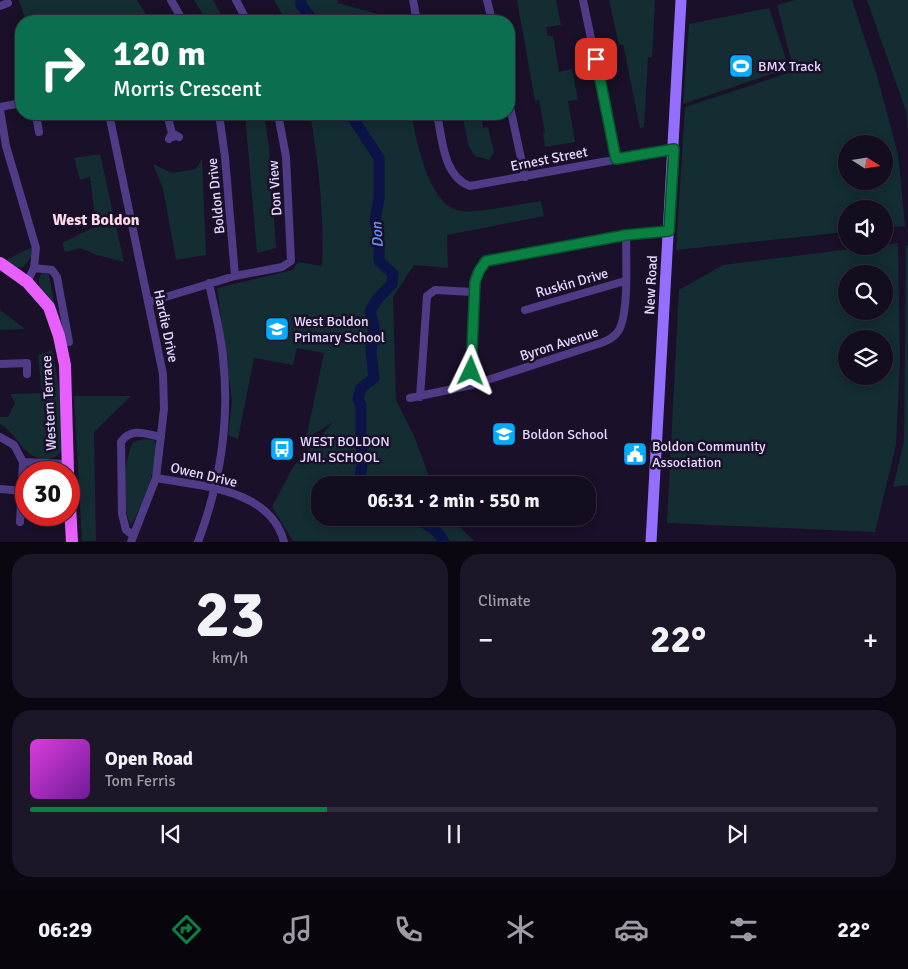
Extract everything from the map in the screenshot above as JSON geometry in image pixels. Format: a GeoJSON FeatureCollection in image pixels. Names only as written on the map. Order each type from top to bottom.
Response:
{"type":"FeatureCollection","features":[{"type":"Feature","properties":{"kind":"main road","name":"New Road"},"geometry":{"type":"LineString","coordinates":[[650,542],[682,0]]}},
{"type":"Feature","properties":{"kind":"main road","name":"Western Terrace"},"geometry":{"type":"LineString","coordinates":[[0,263],[27,282],[49,307],[59,336],[65,365],[67,461]]}},
{"type":"Feature","properties":{"kind":"main road"},"geometry":{"type":"LineString","coordinates":[[71,526],[72,542]]}},
{"type":"Feature","properties":{"kind":"street"},"geometry":{"type":"LineString","coordinates":[[171,0],[180,15]]}},
{"type":"Feature","properties":{"kind":"street"},"geometry":{"type":"LineString","coordinates":[[236,0],[244,15]]}},
{"type":"Feature","properties":{"kind":"street"},"geometry":{"type":"LineString","coordinates":[[413,0],[417,15]]}},
{"type":"Feature","properties":{"kind":"street"},"geometry":{"type":"LineString","coordinates":[[487,0],[491,15]]}},
{"type":"Feature","properties":{"kind":"street"},"geometry":{"type":"LineString","coordinates":[[583,0],[616,159]]}},
{"type":"Feature","properties":{"kind":"street"},"geometry":{"type":"LineString","coordinates":[[0,6],[8,3]]}},
{"type":"Feature","properties":{"kind":"street"},"geometry":{"type":"LineString","coordinates":[[15,105],[0,108],[3,147],[36,248],[34,268],[27,282]]}},
{"type":"Feature","properties":{"kind":"street"},"geometry":{"type":"LineString","coordinates":[[37,120],[39,132]]}},
{"type":"Feature","properties":{"kind":"street","name":"Hardie Drive"},"geometry":{"type":"LineString","coordinates":[[110,120],[164,374],[164,409],[156,478],[132,538]]}},
{"type":"Feature","properties":{"kind":"street"},"geometry":{"type":"LineString","coordinates":[[169,120],[173,136]]}},
{"type":"Feature","properties":{"kind":"street","name":"Boldon Drive"},"geometry":{"type":"LineString","coordinates":[[220,120],[225,157],[235,276]]}},
{"type":"Feature","properties":{"kind":"street","name":"Don View"},"geometry":{"type":"LineString","coordinates":[[235,276],[282,267],[292,261],[286,157],[279,120]]}},
{"type":"Feature","properties":{"kind":"street","name":"Ernest Street"},"geometry":{"type":"LineString","coordinates":[[438,120],[447,160],[460,181],[474,187],[674,149]]}},
{"type":"Feature","properties":{"kind":"street"},"geometry":{"type":"LineString","coordinates":[[513,120],[524,177]]}},
{"type":"Feature","properties":{"kind":"street"},"geometry":{"type":"LineString","coordinates":[[472,386],[474,292],[479,271],[486,261],[493,258],[626,235],[669,231]]}},
{"type":"Feature","properties":{"kind":"street","name":"Byron Avenue"},"geometry":{"type":"LineString","coordinates":[[410,398],[472,386],[616,336],[622,323],[626,235]]}},
{"type":"Feature","properties":{"kind":"street"},"geometry":{"type":"LineString","coordinates":[[34,268],[52,270],[57,277],[69,342]]}},
{"type":"Feature","properties":{"kind":"street"},"geometry":{"type":"LineString","coordinates":[[149,302],[235,276]]}},
{"type":"Feature","properties":{"kind":"street","name":"Ruskin Drive"},"geometry":{"type":"LineString","coordinates":[[525,311],[625,281]]}},
{"type":"Feature","properties":{"kind":"street"},"geometry":{"type":"LineString","coordinates":[[198,542],[216,488],[222,451],[225,388],[221,340],[209,283]]}},
{"type":"Feature","properties":{"kind":"street"},"geometry":{"type":"LineString","coordinates":[[420,396],[427,296],[435,290],[474,292]]}},
{"type":"Feature","properties":{"kind":"street"},"geometry":{"type":"LineString","coordinates":[[0,364],[27,363],[27,374]]}},
{"type":"Feature","properties":{"kind":"street"},"geometry":{"type":"LineString","coordinates":[[132,538],[126,530],[122,514],[122,442],[126,435],[133,432],[161,437]]}},
{"type":"Feature","properties":{"kind":"street"},"geometry":{"type":"LineString","coordinates":[[0,437],[14,445],[22,461]]}},
{"type":"Feature","properties":{"kind":"street","name":"Owen Drive"},"geometry":{"type":"LineString","coordinates":[[156,478],[216,488],[239,495],[276,520],[284,542]]}},
{"type":"Feature","properties":{"kind":"street"},"geometry":{"type":"LineString","coordinates":[[0,489],[15,490]]}},
{"type":"Feature","properties":{"kind":"green space"},"geometry":{"type":"Polygon","coordinates":[[[19,0],[137,0],[146,15],[24,15],[19,0]]]}},
{"type":"Feature","properties":{"kind":"green space"},"geometry":{"type":"Polygon","coordinates":[[[194,0],[213,0],[222,15],[203,15],[194,0]]]}},
{"type":"Feature","properties":{"kind":"green space"},"geometry":{"type":"Polygon","coordinates":[[[274,0],[338,0],[338,3],[381,15],[283,15],[274,0]]]}},
{"type":"Feature","properties":{"kind":"green space"},"geometry":{"type":"Polygon","coordinates":[[[517,0],[556,0],[561,25],[546,27],[548,36],[553,36],[559,72],[572,69],[578,100],[568,101],[575,142],[545,147],[543,132],[545,132],[539,100],[535,101],[517,0]]]}},
{"type":"Feature","properties":{"kind":"green space"},"geometry":{"type":"Polygon","coordinates":[[[609,0],[655,0],[652,58],[648,57],[644,127],[640,128],[623,44],[619,45],[609,0]]]}},
{"type":"Feature","properties":{"kind":"green space"},"geometry":{"type":"Polygon","coordinates":[[[795,0],[852,0],[877,76],[893,135],[838,135],[838,190],[893,190],[893,135],[898,154],[905,226],[893,227],[893,200],[838,200],[838,233],[676,250],[685,107],[794,71],[777,5],[795,0]]]}},
{"type":"Feature","properties":{"kind":"green space"},"geometry":{"type":"Polygon","coordinates":[[[867,0],[908,0],[908,134],[906,111],[867,0]]]}},
{"type":"Feature","properties":{"kind":"green space"},"geometry":{"type":"Polygon","coordinates":[[[769,8],[789,68],[683,104],[689,24],[769,8]]]}},
{"type":"Feature","properties":{"kind":"green space"},"geometry":{"type":"Polygon","coordinates":[[[246,120],[265,120],[269,147],[276,248],[257,253],[246,120]]]}},
{"type":"Feature","properties":{"kind":"green space"},"geometry":{"type":"Polygon","coordinates":[[[311,120],[412,120],[421,155],[432,185],[440,198],[450,207],[468,212],[541,201],[544,216],[447,235],[448,268],[414,265],[393,297],[396,400],[415,438],[429,476],[311,476],[311,526],[458,526],[474,541],[293,541],[272,507],[293,467],[333,422],[306,439],[324,353],[297,348],[293,365],[254,358],[238,439],[228,435],[232,401],[217,288],[293,270],[298,262],[322,266],[320,190],[311,120]]]}},
{"type":"Feature","properties":{"kind":"green space"},"geometry":{"type":"Polygon","coordinates":[[[463,120],[482,120],[483,128],[488,127],[494,152],[489,160],[475,156],[469,147],[463,120]]]}},
{"type":"Feature","properties":{"kind":"green space"},"geometry":{"type":"Polygon","coordinates":[[[100,154],[124,262],[97,255],[80,248],[65,252],[62,243],[96,226],[90,177],[80,180],[74,158],[100,154]]]}},
{"type":"Feature","properties":{"kind":"green space"},"geometry":{"type":"Polygon","coordinates":[[[202,159],[206,255],[176,260],[163,189],[153,164],[172,173],[196,169],[202,159]]]}},
{"type":"Feature","properties":{"kind":"green space"},"geometry":{"type":"Polygon","coordinates":[[[898,243],[900,360],[896,445],[875,532],[667,523],[679,290],[723,265],[838,251],[838,255],[893,255],[893,244],[898,243]]]}},
{"type":"Feature","properties":{"kind":"green space"},"geometry":{"type":"Polygon","coordinates":[[[906,245],[908,246],[908,485],[893,487],[904,442],[906,245]]]}},
{"type":"Feature","properties":{"kind":"green space"},"geometry":{"type":"Polygon","coordinates":[[[32,247],[32,256],[23,267],[16,267],[6,260],[32,247]]]}},
{"type":"Feature","properties":{"kind":"green space"},"geometry":{"type":"Polygon","coordinates":[[[42,273],[49,275],[56,312],[40,288],[39,278],[42,273]]]}},
{"type":"Feature","properties":{"kind":"green space"},"geometry":{"type":"Polygon","coordinates":[[[0,310],[25,329],[0,330],[0,310]]]}},
{"type":"Feature","properties":{"kind":"green space"},"geometry":{"type":"Polygon","coordinates":[[[52,350],[61,399],[63,439],[59,454],[44,460],[36,458],[25,450],[12,434],[0,424],[0,417],[8,417],[15,403],[10,394],[42,393],[38,355],[52,350]]]}},
{"type":"Feature","properties":{"kind":"green space"},"geometry":{"type":"Polygon","coordinates":[[[74,396],[131,396],[94,432],[96,541],[82,541],[80,461],[78,461],[74,396]]]}},
{"type":"Feature","properties":{"kind":"green space"},"geometry":{"type":"Polygon","coordinates":[[[144,439],[154,440],[156,458],[150,482],[131,525],[125,506],[125,472],[133,442],[144,439]]]}},
{"type":"Feature","properties":{"kind":"waterway","name":"Don"},"geometry":{"type":"LineString","coordinates":[[301,0],[301,5],[308,15]]}},
{"type":"Feature","properties":{"kind":"waterway","name":"Don"},"geometry":{"type":"LineString","coordinates":[[354,120],[379,158],[379,198],[375,221],[379,240],[379,261],[393,274],[392,284],[378,298],[370,311],[374,326],[371,351],[374,378],[361,388],[358,399],[361,405],[363,460],[360,476]]}},
{"type":"Feature","properties":{"kind":"waterway","name":"Don"},"geometry":{"type":"LineString","coordinates":[[429,526],[439,534],[444,542]]}},
{"type":"Feature","properties":{"kind":"place","name":"BMX Track"},"geometry":{"type":"Point","coordinates":[741,66]}},
{"type":"Feature","properties":{"kind":"place","name":"West Boldon Primary School"},"geometry":{"type":"Point","coordinates":[277,329]}},
{"type":"Feature","properties":{"kind":"place","name":"Boldon School"},"geometry":{"type":"Point","coordinates":[504,434]}},
{"type":"Feature","properties":{"kind":"place","name":"WEST BOLDON JMI. SCHOOL"},"geometry":{"type":"Point","coordinates":[282,449]}},
{"type":"Feature","properties":{"kind":"place","name":"Boldon Community Association"},"geometry":{"type":"Point","coordinates":[635,454]}},
{"type":"Feature","properties":{"kind":"district","name":"West Boldon"},"geometry":{"type":"Point","coordinates":[96,220]}},
{"type":"Feature","properties":{"kind":"route"},"geometry":{"type":"LineString","coordinates":[[471,371],[475,282],[479,271],[486,261],[493,258],[626,235],[669,231],[674,149],[616,159],[596,59]]}}]}
